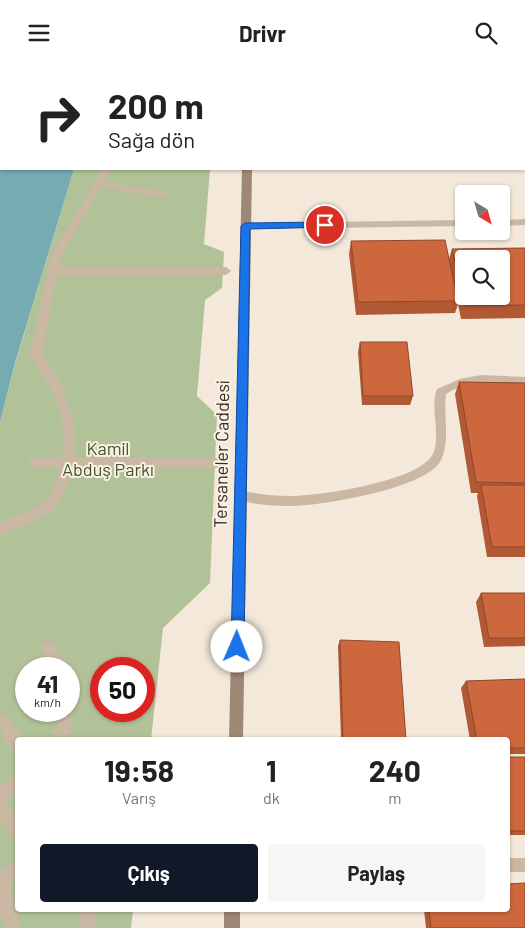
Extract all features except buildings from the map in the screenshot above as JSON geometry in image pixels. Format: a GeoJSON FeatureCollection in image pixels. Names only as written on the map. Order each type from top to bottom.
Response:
{"type":"FeatureCollection","features":[{"type":"Feature","properties":{"kind":"main road","name":"Tersaneler Caddesi"},"geometry":{"type":"LineString","coordinates":[[236,737],[247,170]]}},
{"type":"Feature","properties":{"kind":"main road"},"geometry":{"type":"LineString","coordinates":[[232,912],[232,928]]}},
{"type":"Feature","properties":{"kind":"street"},"geometry":{"type":"LineString","coordinates":[[0,530],[40,513],[52,503],[68,463],[70,427],[64,403],[54,378],[36,354],[56,257],[106,170]]}},
{"type":"Feature","properties":{"kind":"street"},"geometry":{"type":"LineString","coordinates":[[98,184],[166,195]]}},
{"type":"Feature","properties":{"kind":"street"},"geometry":{"type":"LineString","coordinates":[[53,271],[226,271]]}},
{"type":"Feature","properties":{"kind":"street"},"geometry":{"type":"LineString","coordinates":[[34,463],[218,463]]}},
{"type":"Feature","properties":{"kind":"street"},"geometry":{"type":"LineString","coordinates":[[48,649],[53,657]]}},
{"type":"Feature","properties":{"kind":"street"},"geometry":{"type":"LineString","coordinates":[[0,720],[15,739]]}},
{"type":"Feature","properties":{"kind":"street"},"geometry":{"type":"LineString","coordinates":[[59,737],[65,728],[65,722]]}},
{"type":"Feature","properties":{"kind":"street"},"geometry":{"type":"LineString","coordinates":[[0,796],[15,784]]}},
{"type":"Feature","properties":{"kind":"street"},"geometry":{"type":"LineString","coordinates":[[0,808],[15,826]]}},
{"type":"Feature","properties":{"kind":"street"},"geometry":{"type":"LineString","coordinates":[[14,928],[0,882],[15,869]]}},
{"type":"Feature","properties":{"kind":"street"},"geometry":{"type":"LineString","coordinates":[[86,928],[88,912]]}},
{"type":"Feature","properties":{"kind":"lane"},"geometry":{"type":"LineString","coordinates":[[510,223],[525,222]]}},
{"type":"Feature","properties":{"kind":"lane"},"geometry":{"type":"LineString","coordinates":[[245,226],[455,223]]}},
{"type":"Feature","properties":{"kind":"lane"},"geometry":{"type":"LineString","coordinates":[[240,496],[295,501],[391,484],[418,474],[431,466],[438,453],[441,392],[448,387],[465,381],[525,381]]}},
{"type":"Feature","properties":{"kind":"lane"},"geometry":{"type":"LineString","coordinates":[[510,865],[525,865]]}},
{"type":"Feature","properties":{"kind":"green space","name":"Kamil Abduş Parkı"},"geometry":{"type":"Polygon","coordinates":[[[74,170],[210,170],[204,244],[224,252],[222,288],[205,300],[197,396],[217,415],[210,583],[163,628],[155,703],[155,657],[90,657],[90,722],[153,722],[151,737],[15,737],[15,912],[133,912],[131,928],[0,928],[0,423],[15,364],[74,170]]]}},
{"type":"Feature","properties":{"kind":"water"},"geometry":{"type":"Polygon","coordinates":[[[0,170],[74,170],[15,363],[0,423],[0,170]]]}},
{"type":"Feature","properties":{"kind":"route"},"geometry":{"type":"LineString","coordinates":[[237,647],[244,370],[245,226],[325,225]]}}]}
